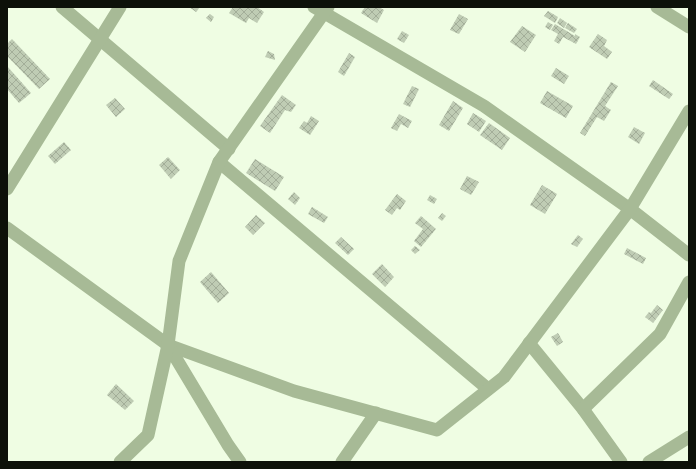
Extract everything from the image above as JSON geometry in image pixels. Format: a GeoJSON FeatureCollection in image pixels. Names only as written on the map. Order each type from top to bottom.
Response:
{"type":"FeatureCollection","features":[{"type":"Feature","properties":{"kind":"street"},"geometry":{"type":"LineString","coordinates":[[62,7],[228,149]]}},
{"type":"Feature","properties":{"kind":"street"},"geometry":{"type":"LineString","coordinates":[[7,189],[120,7]]}},
{"type":"Feature","properties":{"kind":"street"},"geometry":{"type":"LineString","coordinates":[[657,7],[689,27]]}},
{"type":"Feature","properties":{"kind":"street"},"geometry":{"type":"LineString","coordinates":[[120,462],[148,435],[168,345],[179,261],[220,162],[322,9],[484,106],[630,209],[689,255]]}},
{"type":"Feature","properties":{"kind":"street"},"geometry":{"type":"LineString","coordinates":[[7,228],[168,345],[294,391],[437,430],[504,377],[630,209],[689,111]]}},
{"type":"Feature","properties":{"kind":"street"},"geometry":{"type":"LineString","coordinates":[[220,162],[488,390]]}},
{"type":"Feature","properties":{"kind":"street"},"geometry":{"type":"LineString","coordinates":[[583,409],[660,334],[689,282]]}},
{"type":"Feature","properties":{"kind":"street"},"geometry":{"type":"LineString","coordinates":[[529,343],[583,409],[621,462]]}},
{"type":"Feature","properties":{"kind":"street"},"geometry":{"type":"LineString","coordinates":[[168,345],[228,445],[240,462]]}},
{"type":"Feature","properties":{"kind":"street"},"geometry":{"type":"LineString","coordinates":[[342,462],[376,414]]}},
{"type":"Feature","properties":{"kind":"street"},"geometry":{"type":"LineString","coordinates":[[649,462],[689,437]]}},
{"type":"Feature","properties":{"kind":"building"},"geometry":{"type":"Polygon","coordinates":[[[189,7],[200,7],[196,12],[189,7]]]}},
{"type":"Feature","properties":{"kind":"building"},"geometry":{"type":"Polygon","coordinates":[[[233,7],[257,7],[264,12],[257,23],[249,18],[246,23],[229,13],[233,7]]]}},
{"type":"Feature","properties":{"kind":"building"},"geometry":{"type":"Polygon","coordinates":[[[365,7],[379,7],[384,10],[377,23],[361,13],[365,7]]]}},
{"type":"Feature","properties":{"kind":"building"},"geometry":{"type":"Polygon","coordinates":[[[548,11],[558,17],[555,23],[544,16],[548,11]]]}},
{"type":"Feature","properties":{"kind":"building"},"geometry":{"type":"Polygon","coordinates":[[[210,14],[214,17],[211,22],[206,18],[210,14]]]}},
{"type":"Feature","properties":{"kind":"building"},"geometry":{"type":"Polygon","coordinates":[[[459,14],[468,19],[459,34],[450,30],[459,14]]]}},
{"type":"Feature","properties":{"kind":"building"},"geometry":{"type":"Polygon","coordinates":[[[560,18],[567,23],[564,28],[557,23],[560,18]]]}},
{"type":"Feature","properties":{"kind":"building"},"geometry":{"type":"Polygon","coordinates":[[[548,22],[553,25],[550,30],[545,27],[548,22]]]}},
{"type":"Feature","properties":{"kind":"building"},"geometry":{"type":"Polygon","coordinates":[[[568,23],[577,29],[574,33],[565,28],[568,23]]]}},
{"type":"Feature","properties":{"kind":"building"},"geometry":{"type":"Polygon","coordinates":[[[555,24],[575,36],[575,34],[580,37],[576,44],[563,37],[559,44],[554,41],[558,34],[551,30],[555,24]]]}},
{"type":"Feature","properties":{"kind":"building"},"geometry":{"type":"Polygon","coordinates":[[[522,26],[536,35],[525,52],[510,42],[522,26]]]}},
{"type":"Feature","properties":{"kind":"building"},"geometry":{"type":"Polygon","coordinates":[[[402,31],[409,35],[404,43],[397,39],[402,31]]]}},
{"type":"Feature","properties":{"kind":"building"},"geometry":{"type":"Polygon","coordinates":[[[598,34],[607,40],[604,46],[612,52],[607,59],[589,47],[598,34]]]}},
{"type":"Feature","properties":{"kind":"building"},"geometry":{"type":"Polygon","coordinates":[[[12,39],[50,79],[39,89],[7,56],[7,44],[12,39]]]}},
{"type":"Feature","properties":{"kind":"building"},"geometry":{"type":"Polygon","coordinates":[[[268,51],[274,54],[275,60],[265,57],[268,51]]]}},
{"type":"Feature","properties":{"kind":"building"},"geometry":{"type":"Polygon","coordinates":[[[349,53],[355,57],[344,76],[338,72],[349,53]]]}},
{"type":"Feature","properties":{"kind":"building"},"geometry":{"type":"Polygon","coordinates":[[[7,66],[31,93],[19,103],[7,89],[7,66]]]}},
{"type":"Feature","properties":{"kind":"building"},"geometry":{"type":"Polygon","coordinates":[[[556,68],[569,76],[564,84],[551,76],[556,68]]]}},
{"type":"Feature","properties":{"kind":"building"},"geometry":{"type":"Polygon","coordinates":[[[653,80],[673,94],[669,99],[649,86],[653,80]]]}},
{"type":"Feature","properties":{"kind":"building"},"geometry":{"type":"Polygon","coordinates":[[[611,82],[618,86],[605,106],[611,110],[604,121],[597,117],[585,136],[580,133],[611,82]]]}},
{"type":"Feature","properties":{"kind":"building"},"geometry":{"type":"Polygon","coordinates":[[[412,86],[419,89],[410,107],[403,104],[412,86]]]}},
{"type":"Feature","properties":{"kind":"building"},"geometry":{"type":"Polygon","coordinates":[[[547,91],[573,106],[566,118],[540,103],[547,91]]]}},
{"type":"Feature","properties":{"kind":"building"},"geometry":{"type":"Polygon","coordinates":[[[282,95],[296,105],[291,112],[285,110],[270,133],[260,126],[282,95]]]}},
{"type":"Feature","properties":{"kind":"building"},"geometry":{"type":"Polygon","coordinates":[[[115,98],[125,109],[116,117],[106,105],[115,98]]]}},
{"type":"Feature","properties":{"kind":"building"},"geometry":{"type":"Polygon","coordinates":[[[453,101],[463,108],[449,131],[439,125],[453,101]]]}},
{"type":"Feature","properties":{"kind":"building"},"geometry":{"type":"Polygon","coordinates":[[[473,113],[486,121],[479,132],[467,124],[473,113]]]}},
{"type":"Feature","properties":{"kind":"building"},"geometry":{"type":"Polygon","coordinates":[[[399,114],[412,121],[408,128],[401,124],[397,131],[391,128],[399,114]]]}},
{"type":"Feature","properties":{"kind":"building"},"geometry":{"type":"Polygon","coordinates":[[[311,116],[319,121],[310,135],[299,128],[304,121],[307,123],[311,116]]]}},
{"type":"Feature","properties":{"kind":"building"},"geometry":{"type":"Polygon","coordinates":[[[489,123],[510,138],[502,150],[480,135],[489,123]]]}},
{"type":"Feature","properties":{"kind":"building"},"geometry":{"type":"Polygon","coordinates":[[[634,127],[645,133],[639,144],[628,137],[634,127]]]}},
{"type":"Feature","properties":{"kind":"building"},"geometry":{"type":"Polygon","coordinates":[[[64,142],[71,150],[55,164],[48,156],[64,142]]]}},
{"type":"Feature","properties":{"kind":"building"},"geometry":{"type":"Polygon","coordinates":[[[168,157],[180,170],[171,179],[159,165],[168,157]]]}},
{"type":"Feature","properties":{"kind":"building"},"geometry":{"type":"Polygon","coordinates":[[[255,159],[284,177],[275,191],[246,173],[255,159]]]}},
{"type":"Feature","properties":{"kind":"building"},"geometry":{"type":"Polygon","coordinates":[[[467,176],[479,182],[471,195],[460,189],[467,176]]]}},
{"type":"Feature","properties":{"kind":"building"},"geometry":{"type":"Polygon","coordinates":[[[542,185],[557,194],[545,214],[530,205],[542,185]]]}},
{"type":"Feature","properties":{"kind":"building"},"geometry":{"type":"Polygon","coordinates":[[[294,192],[300,198],[295,205],[288,199],[294,192]]]}},
{"type":"Feature","properties":{"kind":"building"},"geometry":{"type":"Polygon","coordinates":[[[397,194],[406,201],[400,210],[397,208],[392,215],[385,210],[397,194]]]}},
{"type":"Feature","properties":{"kind":"building"},"geometry":{"type":"Polygon","coordinates":[[[430,195],[437,199],[434,204],[427,200],[430,195]]]}},
{"type":"Feature","properties":{"kind":"building"},"geometry":{"type":"Polygon","coordinates":[[[312,207],[328,217],[324,223],[308,214],[312,207]]]}},
{"type":"Feature","properties":{"kind":"building"},"geometry":{"type":"Polygon","coordinates":[[[442,213],[446,216],[442,221],[438,218],[442,213]]]}},
{"type":"Feature","properties":{"kind":"building"},"geometry":{"type":"Polygon","coordinates":[[[256,215],[265,223],[253,235],[245,227],[256,215]]]}},
{"type":"Feature","properties":{"kind":"building"},"geometry":{"type":"Polygon","coordinates":[[[421,216],[436,229],[421,247],[414,241],[423,229],[415,223],[421,216]]]}},
{"type":"Feature","properties":{"kind":"building"},"geometry":{"type":"Polygon","coordinates":[[[578,235],[583,239],[577,247],[571,244],[578,235]]]}},
{"type":"Feature","properties":{"kind":"building"},"geometry":{"type":"Polygon","coordinates":[[[341,237],[354,249],[348,255],[335,243],[341,237]]]}},
{"type":"Feature","properties":{"kind":"building"},"geometry":{"type":"Polygon","coordinates":[[[415,246],[420,250],[415,254],[411,250],[415,246]]]}},
{"type":"Feature","properties":{"kind":"building"},"geometry":{"type":"Polygon","coordinates":[[[627,248],[646,258],[643,264],[624,254],[627,248]]]}},
{"type":"Feature","properties":{"kind":"building"},"geometry":{"type":"Polygon","coordinates":[[[382,264],[394,277],[385,287],[372,274],[382,264]]]}},
{"type":"Feature","properties":{"kind":"building"},"geometry":{"type":"Polygon","coordinates":[[[211,272],[229,293],[218,303],[200,282],[211,272]]]}},
{"type":"Feature","properties":{"kind":"building"},"geometry":{"type":"Polygon","coordinates":[[[657,305],[663,310],[653,323],[645,317],[649,312],[651,313],[657,305]]]}},
{"type":"Feature","properties":{"kind":"building"},"geometry":{"type":"Polygon","coordinates":[[[558,333],[563,342],[557,346],[551,337],[558,333]]]}},
{"type":"Feature","properties":{"kind":"building"},"geometry":{"type":"Polygon","coordinates":[[[116,384],[134,401],[125,410],[107,395],[116,384]]]}}]}
